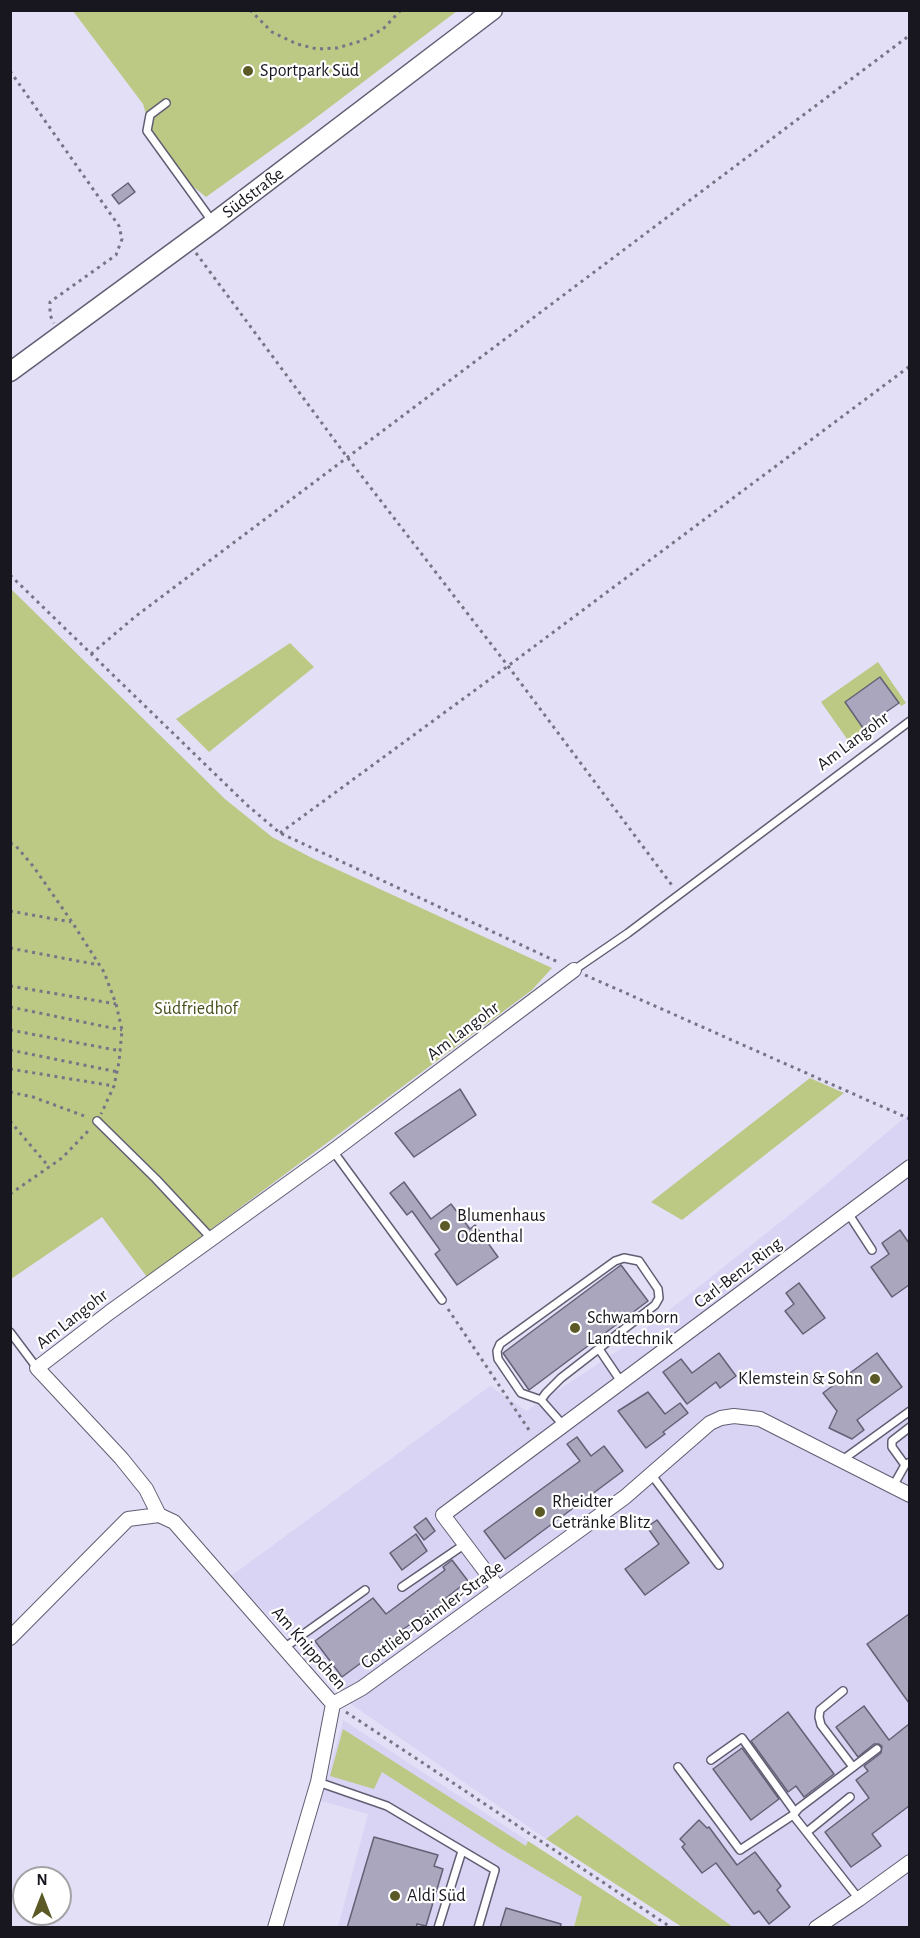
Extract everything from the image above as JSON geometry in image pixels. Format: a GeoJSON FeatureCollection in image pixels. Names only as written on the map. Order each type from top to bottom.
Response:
{"type":"FeatureCollection","features":[{"type":"Feature","properties":{"kind":"street","name":"Südstraße"},"geometry":{"type":"LineString","coordinates":[[10,372],[188,242],[493,10]]}},
{"type":"Feature","properties":{"kind":"street","name":"Am Langohr"},"geometry":{"type":"LineString","coordinates":[[38,1368],[110,1312],[333,1151],[574,970]]}},
{"type":"Feature","properties":{"kind":"street","name":"Carl-Benz-Ring"},"geometry":{"type":"LineString","coordinates":[[465,1544],[443,1515],[848,1213],[907,1173]]}},
{"type":"Feature","properties":{"kind":"street","name":"Am Knippchen"},"geometry":{"type":"LineString","coordinates":[[38,1368],[146,1489],[159,1515],[174,1522],[333,1704]]}},
{"type":"Feature","properties":{"kind":"street","name":"Gottlieb-Daimler-Straße"},"geometry":{"type":"LineString","coordinates":[[333,1704],[362,1688],[625,1497],[698,1432],[721,1418],[747,1416],[773,1424],[841,1461]]}},
{"type":"Feature","properties":{"kind":"street"},"geometry":{"type":"LineString","coordinates":[[841,1461],[909,1495]]}},
{"type":"Feature","properties":{"kind":"street"},"geometry":{"type":"LineString","coordinates":[[10,1638],[128,1519],[159,1515]]}},
{"type":"Feature","properties":{"kind":"street"},"geometry":{"type":"LineString","coordinates":[[465,1544],[498,1588]]}},
{"type":"Feature","properties":{"kind":"street"},"geometry":{"type":"LineString","coordinates":[[275,1928],[318,1782],[333,1704]]}},
{"type":"Feature","properties":{"kind":"street"},"geometry":{"type":"LineString","coordinates":[[816,1928],[909,1862]]}},
{"type":"Feature","properties":{"kind":"lane"},"geometry":{"type":"LineString","coordinates":[[166,103],[150,115],[147,131],[213,223]]}},
{"type":"Feature","properties":{"kind":"lane","name":"Am Langohr"},"geometry":{"type":"LineString","coordinates":[[574,970],[628,933],[909,722]]}},
{"type":"Feature","properties":{"kind":"lane"},"geometry":{"type":"LineString","coordinates":[[97,1121],[212,1239]]}},
{"type":"Feature","properties":{"kind":"lane"},"geometry":{"type":"LineString","coordinates":[[333,1151],[442,1300]]}},
{"type":"Feature","properties":{"kind":"lane"},"geometry":{"type":"LineString","coordinates":[[848,1213],[872,1250]]}},
{"type":"Feature","properties":{"kind":"lane"},"geometry":{"type":"LineString","coordinates":[[541,1400],[561,1378],[655,1305],[658,1289],[639,1261],[632,1258],[615,1261],[500,1344],[496,1351],[498,1359],[521,1393],[541,1400],[564,1426]]}},
{"type":"Feature","properties":{"kind":"lane"},"geometry":{"type":"LineString","coordinates":[[10,1332],[38,1368]]}},
{"type":"Feature","properties":{"kind":"lane"},"geometry":{"type":"LineString","coordinates":[[599,1349],[622,1383]]}},
{"type":"Feature","properties":{"kind":"lane"},"geometry":{"type":"LineString","coordinates":[[841,1461],[909,1411]]}},
{"type":"Feature","properties":{"kind":"lane"},"geometry":{"type":"LineString","coordinates":[[892,1488],[907,1464],[892,1447],[892,1440],[909,1427]]}},
{"type":"Feature","properties":{"kind":"lane"},"geometry":{"type":"LineString","coordinates":[[651,1474],[719,1565]]}},
{"type":"Feature","properties":{"kind":"lane"},"geometry":{"type":"LineString","coordinates":[[402,1587],[465,1544]]}},
{"type":"Feature","properties":{"kind":"lane"},"geometry":{"type":"LineString","coordinates":[[284,1647],[365,1590]]}},
{"type":"Feature","properties":{"kind":"lane"},"geometry":{"type":"LineString","coordinates":[[843,1691],[820,1710],[819,1717],[821,1725],[853,1767]]}},
{"type":"Feature","properties":{"kind":"lane"},"geometry":{"type":"LineString","coordinates":[[711,1760],[742,1738],[807,1832],[859,1899]]}},
{"type":"Feature","properties":{"kind":"lane"},"geometry":{"type":"LineString","coordinates":[[678,1767],[740,1850],[794,1814],[877,1749]]}},
{"type":"Feature","properties":{"kind":"lane"},"geometry":{"type":"LineString","coordinates":[[318,1782],[387,1806],[495,1870],[478,1928]]}},
{"type":"Feature","properties":{"kind":"lane"},"geometry":{"type":"LineString","coordinates":[[807,1832],[850,1797]]}},
{"type":"Feature","properties":{"kind":"lane"},"geometry":{"type":"LineString","coordinates":[[438,1928],[462,1851]]}},
{"type":"Feature","properties":{"kind":"path"},"geometry":{"type":"LineString","coordinates":[[250,10],[272,33],[308,47],[325,49],[362,42],[383,29],[401,10]]}},
{"type":"Feature","properties":{"kind":"path"},"geometry":{"type":"LineString","coordinates":[[91,654],[136,616],[909,35]]}},
{"type":"Feature","properties":{"kind":"path"},"geometry":{"type":"LineString","coordinates":[[10,71],[119,226],[122,239],[116,255],[50,302],[50,315],[61,333]]}},
{"type":"Feature","properties":{"kind":"path"},"geometry":{"type":"LineString","coordinates":[[188,242],[347,458],[508,666],[679,894]]}},
{"type":"Feature","properties":{"kind":"path"},"geometry":{"type":"LineString","coordinates":[[280,833],[508,666],[909,366]]}},
{"type":"Feature","properties":{"kind":"path"},"geometry":{"type":"LineString","coordinates":[[10,575],[247,805],[280,833],[574,970],[909,1119]]}},
{"type":"Feature","properties":{"kind":"path"},"geometry":{"type":"LineString","coordinates":[[10,843],[15,845],[33,866],[104,972],[116,1004],[122,1030],[118,1072],[114,1086],[97,1121],[62,1158],[10,1194]]}},
{"type":"Feature","properties":{"kind":"path"},"geometry":{"type":"LineString","coordinates":[[10,911],[72,922]]}},
{"type":"Feature","properties":{"kind":"path"},"geometry":{"type":"LineString","coordinates":[[10,948],[99,965]]}},
{"type":"Feature","properties":{"kind":"path"},"geometry":{"type":"LineString","coordinates":[[10,986],[116,1004]]}},
{"type":"Feature","properties":{"kind":"path"},"geometry":{"type":"LineString","coordinates":[[10,1007],[122,1030]]}},
{"type":"Feature","properties":{"kind":"path"},"geometry":{"type":"LineString","coordinates":[[10,1030],[121,1051]]}},
{"type":"Feature","properties":{"kind":"path"},"geometry":{"type":"LineString","coordinates":[[10,1050],[118,1072]]}},
{"type":"Feature","properties":{"kind":"path"},"geometry":{"type":"LineString","coordinates":[[10,1069],[114,1086]]}},
{"type":"Feature","properties":{"kind":"path"},"geometry":{"type":"LineString","coordinates":[[10,1092],[33,1097],[97,1121]]}},
{"type":"Feature","properties":{"kind":"path"},"geometry":{"type":"LineString","coordinates":[[10,1121],[49,1167]]}},
{"type":"Feature","properties":{"kind":"path"},"geometry":{"type":"LineString","coordinates":[[442,1300],[539,1445]]}},
{"type":"Feature","properties":{"kind":"path","name":"Am Knippchen"},"geometry":{"type":"LineString","coordinates":[[333,1704],[672,1928]]}},
{"type":"Feature","properties":{"kind":"shaded area"},"geometry":{"type":"Polygon","coordinates":[[[909,1114],[909,1927],[733,1927],[577,1815],[546,1839],[351,1704],[231,1576],[490,1386],[526,1411],[619,1350],[793,1212],[909,1114]]]}},
{"type":"Feature","properties":{"kind":"shaded area"},"geometry":{"type":"Polygon","coordinates":[[[343,1720],[528,1841],[583,1898],[574,1927],[338,1927],[368,1814],[321,1801],[343,1720]]]}},
{"type":"Feature","properties":{"kind":"green space","name":"Sportpark Süd"},"geometry":{"type":"Polygon","coordinates":[[[73,11],[457,11],[305,126],[206,197],[190,184],[151,131],[143,104],[73,11]]]}},
{"type":"Feature","properties":{"kind":"green space","name":"Südfriedhof"},"geometry":{"type":"Polygon","coordinates":[[[10,588],[225,799],[272,837],[312,858],[552,968],[532,990],[147,1277],[102,1217],[11,1279],[10,588]]]}},
{"type":"Feature","properties":{"kind":"green space"},"geometry":{"type":"Polygon","coordinates":[[[290,643],[314,667],[209,752],[176,719],[290,643]]]}},
{"type":"Feature","properties":{"kind":"green space"},"geometry":{"type":"Polygon","coordinates":[[[878,662],[906,703],[901,706],[898,702],[862,728],[867,738],[852,746],[821,702],[878,662]]]}},
{"type":"Feature","properties":{"kind":"green space"},"geometry":{"type":"Polygon","coordinates":[[[810,1078],[844,1093],[682,1220],[651,1202],[810,1078]]]}},
{"type":"Feature","properties":{"kind":"green space"},"geometry":{"type":"Polygon","coordinates":[[[343,1729],[526,1846],[528,1841],[660,1927],[574,1927],[582,1897],[500,1848],[382,1772],[374,1789],[330,1776],[343,1729]]]}},
{"type":"Feature","properties":{"kind":"green space"},"geometry":{"type":"Polygon","coordinates":[[[577,1815],[733,1927],[682,1927],[546,1839],[577,1815]]]}},
{"type":"Feature","properties":{"kind":"building"},"geometry":{"type":"Polygon","coordinates":[[[128,183],[135,192],[119,204],[112,195],[128,183]]]}},
{"type":"Feature","properties":{"kind":"building"},"geometry":{"type":"Polygon","coordinates":[[[880,677],[899,703],[863,728],[845,702],[880,677]]]}},
{"type":"Feature","properties":{"kind":"building"},"geometry":{"type":"Polygon","coordinates":[[[460,1089],[476,1115],[414,1157],[395,1133],[460,1089]]]}},
{"type":"Feature","properties":{"kind":"building"},"geometry":{"type":"Polygon","coordinates":[[[404,1182],[431,1219],[451,1204],[470,1229],[475,1225],[498,1257],[457,1285],[435,1254],[440,1250],[412,1211],[407,1215],[390,1193],[404,1182]]]}},
{"type":"Feature","properties":{"kind":"building"},"geometry":{"type":"Polygon","coordinates":[[[900,1230],[909,1243],[909,1285],[892,1297],[871,1267],[889,1254],[882,1243],[900,1230]]]}},
{"type":"Feature","properties":{"kind":"building","name":"Schwamborn Landtechnik"},"geometry":{"type":"Polygon","coordinates":[[[621,1265],[648,1301],[529,1390],[503,1353],[621,1265]]]}},
{"type":"Feature","properties":{"kind":"building"},"geometry":{"type":"Polygon","coordinates":[[[799,1283],[825,1318],[803,1334],[785,1311],[794,1304],[786,1293],[799,1283]]]}},
{"type":"Feature","properties":{"kind":"building"},"geometry":{"type":"Polygon","coordinates":[[[719,1353],[736,1376],[720,1388],[716,1382],[687,1404],[663,1372],[681,1359],[692,1373],[719,1353]]]}},
{"type":"Feature","properties":{"kind":"building"},"geometry":{"type":"Polygon","coordinates":[[[877,1353],[902,1387],[857,1420],[864,1430],[852,1439],[829,1428],[837,1411],[823,1393],[877,1353]]]}},
{"type":"Feature","properties":{"kind":"building"},"geometry":{"type":"Polygon","coordinates":[[[648,1392],[665,1414],[680,1403],[688,1413],[646,1448],[618,1411],[648,1392]]]}},
{"type":"Feature","properties":{"kind":"building","name":"Rheidter Getränke Blitz"},"geometry":{"type":"Polygon","coordinates":[[[577,1437],[591,1456],[604,1446],[623,1471],[505,1559],[484,1531],[580,1461],[567,1444],[577,1437]]]}},
{"type":"Feature","properties":{"kind":"building"},"geometry":{"type":"Polygon","coordinates":[[[426,1518],[435,1531],[424,1540],[414,1527],[426,1518]]]}},
{"type":"Feature","properties":{"kind":"building"},"geometry":{"type":"Polygon","coordinates":[[[657,1520],[689,1563],[645,1595],[625,1569],[659,1544],[647,1527],[657,1520]]]}},
{"type":"Feature","properties":{"kind":"building"},"geometry":{"type":"Polygon","coordinates":[[[416,1534],[427,1551],[402,1570],[390,1553],[416,1534]]]}},
{"type":"Feature","properties":{"kind":"building"},"geometry":{"type":"Polygon","coordinates":[[[452,1560],[468,1581],[342,1677],[315,1641],[373,1598],[386,1614],[445,1570],[443,1567],[452,1560]]]}},
{"type":"Feature","properties":{"kind":"building"},"geometry":{"type":"Polygon","coordinates":[[[909,1614],[909,1703],[867,1644],[909,1614]]]}},
{"type":"Feature","properties":{"kind":"building"},"geometry":{"type":"Polygon","coordinates":[[[864,1706],[889,1740],[909,1724],[909,1806],[872,1834],[881,1846],[851,1867],[825,1832],[869,1798],[856,1780],[868,1771],[864,1766],[881,1753],[882,1746],[874,1744],[858,1757],[836,1727],[864,1706]]]}},
{"type":"Feature","properties":{"kind":"building"},"geometry":{"type":"Polygon","coordinates":[[[788,1712],[834,1774],[804,1797],[796,1786],[788,1792],[751,1741],[788,1712]]]}},
{"type":"Feature","properties":{"kind":"building"},"geometry":{"type":"Polygon","coordinates":[[[742,1748],[779,1799],[751,1820],[713,1769],[742,1748]]]}},
{"type":"Feature","properties":{"kind":"building"},"geometry":{"type":"Polygon","coordinates":[[[699,1820],[707,1828],[709,1827],[737,1865],[755,1852],[781,1886],[777,1890],[790,1907],[769,1924],[759,1911],[754,1914],[716,1863],[702,1873],[682,1847],[685,1844],[680,1839],[699,1820]]]}},
{"type":"Feature","properties":{"kind":"building","name":"Aldi Süd"},"geometry":{"type":"Polygon","coordinates":[[[374,1837],[438,1855],[434,1866],[443,1869],[426,1926],[417,1924],[416,1928],[347,1928],[374,1837]]]}},
{"type":"Feature","properties":{"kind":"building"},"geometry":{"type":"Polygon","coordinates":[[[506,1908],[561,1924],[560,1928],[500,1928],[506,1908]]]}},
{"type":"Feature","properties":{"kind":"place","name":"Sportpark Süd"},"geometry":{"type":"Point","coordinates":[248,71]}},
{"type":"Feature","properties":{"kind":"place","name":"Blumenhaus Odenthal"},"geometry":{"type":"Point","coordinates":[445,1226]}},
{"type":"Feature","properties":{"kind":"place","name":"Schwamborn Landtechnik"},"geometry":{"type":"Point","coordinates":[575,1328]}},
{"type":"Feature","properties":{"kind":"place","name":"Klemstein & Sohn"},"geometry":{"type":"Point","coordinates":[875,1379]}},
{"type":"Feature","properties":{"kind":"place","name":"Rheidter Getränke Blitz"},"geometry":{"type":"Point","coordinates":[540,1512]}},
{"type":"Feature","properties":{"kind":"place","name":"Aldi Süd"},"geometry":{"type":"Point","coordinates":[395,1896]}}]}
